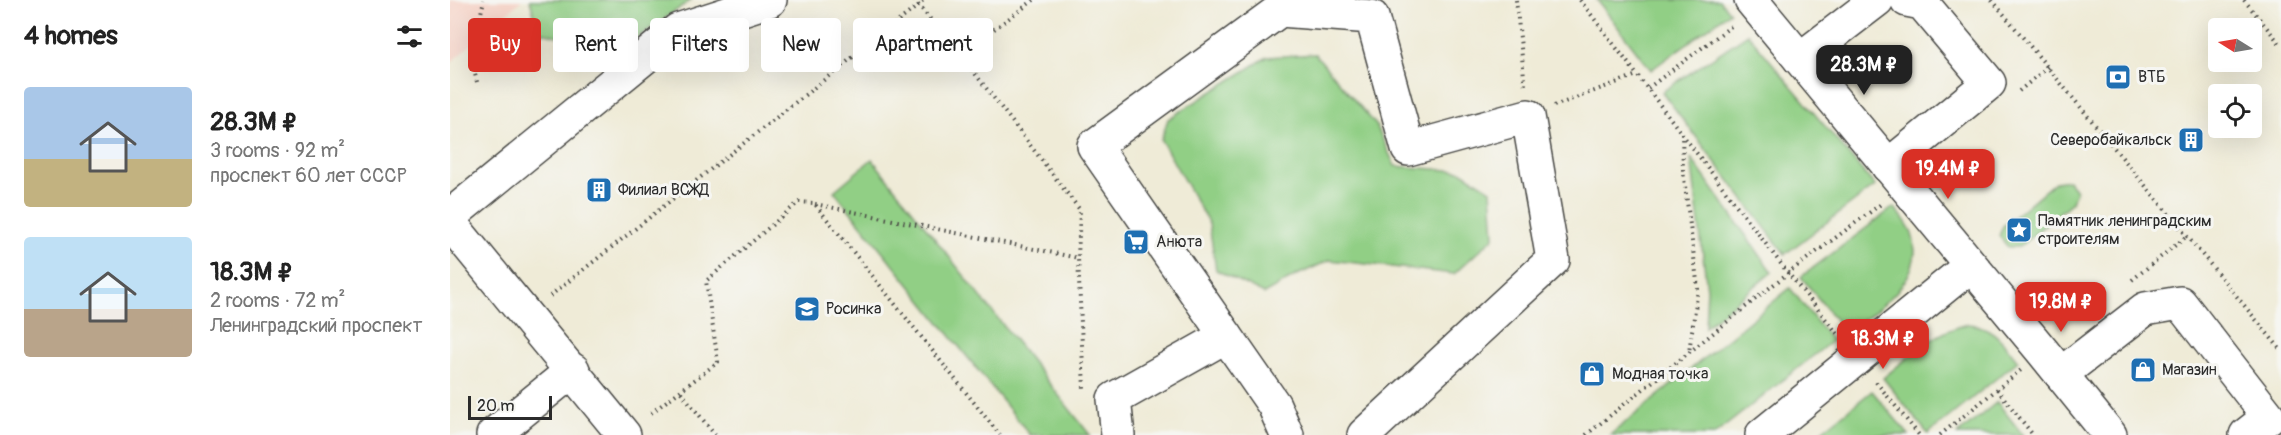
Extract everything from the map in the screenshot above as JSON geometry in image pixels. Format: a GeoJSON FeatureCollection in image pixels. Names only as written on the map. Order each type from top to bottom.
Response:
{"type":"FeatureCollection","features":[{"type":"Feature","properties":{"kind":"street"},"geometry":{"type":"LineString","coordinates":[[450,216],[678,30],[770,0]]}},
{"type":"Feature","properties":{"kind":"street"},"geometry":{"type":"LineString","coordinates":[[1800,59],[1876,0]]}},
{"type":"Feature","properties":{"kind":"street"},"geometry":{"type":"LineString","coordinates":[[1896,176],[1989,83],[1922,3],[1907,0]]}},
{"type":"Feature","properties":{"kind":"street"},"geometry":{"type":"LineString","coordinates":[[1287,435],[1274,405],[1094,146],[1280,10],[1372,17],[1408,150],[1528,116],[1553,260],[1364,435]]}},
{"type":"Feature","properties":{"kind":"street"},"geometry":{"type":"LineString","coordinates":[[1743,12],[1800,59],[2110,435]]}},
{"type":"Feature","properties":{"kind":"street"},"geometry":{"type":"LineString","coordinates":[[450,223],[573,370],[624,435]]}},
{"type":"Feature","properties":{"kind":"street"},"geometry":{"type":"LineString","coordinates":[[1762,435],[1970,266]]}},
{"type":"Feature","properties":{"kind":"street"},"geometry":{"type":"LineString","coordinates":[[2052,363],[2145,309],[2180,303],[2269,417],[2246,435]]}},
{"type":"Feature","properties":{"kind":"street"},"geometry":{"type":"LineString","coordinates":[[1118,435],[1114,399],[1226,336]]}},
{"type":"Feature","properties":{"kind":"street"},"geometry":{"type":"LineString","coordinates":[[493,435],[573,370]]}},
{"type":"Feature","properties":{"kind":"path"},"geometry":{"type":"LineString","coordinates":[[477,82],[471,57],[484,0]]}},
{"type":"Feature","properties":{"kind":"path"},"geometry":{"type":"LineString","coordinates":[[915,0],[930,18]]}},
{"type":"Feature","properties":{"kind":"path"},"geometry":{"type":"LineString","coordinates":[[525,315],[923,0]]}},
{"type":"Feature","properties":{"kind":"path"},"geometry":{"type":"LineString","coordinates":[[993,30],[1034,0]]}},
{"type":"Feature","properties":{"kind":"path"},"geometry":{"type":"LineString","coordinates":[[1516,0],[1528,116],[1637,75]]}},
{"type":"Feature","properties":{"kind":"path"},"geometry":{"type":"LineString","coordinates":[[1580,0],[1788,273],[1919,435]]}},
{"type":"Feature","properties":{"kind":"path"},"geometry":{"type":"LineString","coordinates":[[1992,0],[2281,350]]}},
{"type":"Feature","properties":{"kind":"path"},"geometry":{"type":"LineString","coordinates":[[2244,0],[2281,45]]}},
{"type":"Feature","properties":{"kind":"path"},"geometry":{"type":"LineString","coordinates":[[1648,88],[1743,12]]}},
{"type":"Feature","properties":{"kind":"path"},"geometry":{"type":"LineString","coordinates":[[974,72],[1080,210],[1078,258],[1084,400]]}},
{"type":"Feature","properties":{"kind":"path"},"geometry":{"type":"LineString","coordinates":[[1682,133],[1683,170],[1698,289],[1689,352]]}},
{"type":"Feature","properties":{"kind":"path"},"geometry":{"type":"LineString","coordinates":[[1586,435],[1788,273],[1896,176]]}},
{"type":"Feature","properties":{"kind":"path"},"geometry":{"type":"LineString","coordinates":[[651,413],[718,362],[706,281],[799,202],[814,203],[1078,258]]}},
{"type":"Feature","properties":{"kind":"path"},"geometry":{"type":"LineString","coordinates":[[814,203],[999,435]]}},
{"type":"Feature","properties":{"kind":"path"},"geometry":{"type":"LineString","coordinates":[[1940,435],[1997,389],[2052,363]]}},
{"type":"Feature","properties":{"kind":"path"},"geometry":{"type":"LineString","coordinates":[[1997,389],[2033,435]]}},
{"type":"Feature","properties":{"kind":"path"},"geometry":{"type":"LineString","coordinates":[[681,392],[715,435]]}},
{"type":"Feature","properties":{"kind":"shaded area"},"geometry":{"type":"Polygon","coordinates":[[[450,0],[522,0],[501,18],[468,18],[468,47],[450,63],[450,0]]]}},
{"type":"Feature","properties":{"kind":"green space"},"geometry":{"type":"Polygon","coordinates":[[[530,0],[691,0],[665,18],[650,18],[650,29],[638,37],[638,18],[553,18],[553,35],[541,32],[541,18],[535,18],[530,0]]]}},
{"type":"Feature","properties":{"kind":"green space"},"geometry":{"type":"Polygon","coordinates":[[[1597,0],[1719,0],[1730,12],[1651,70],[1597,0]]]}},
{"type":"Feature","properties":{"kind":"green space"},"geometry":{"type":"Polygon","coordinates":[[[1748,34],[1875,186],[1785,254],[1662,92],[1748,34]]]}},
{"type":"Feature","properties":{"kind":"green space"},"geometry":{"type":"Polygon","coordinates":[[[1315,54],[1376,125],[1395,166],[1461,171],[1491,190],[1494,237],[1454,274],[1330,260],[1295,276],[1264,294],[1216,270],[1209,224],[1161,140],[1168,119],[1267,57],[1315,54]]]}},
{"type":"Feature","properties":{"kind":"green space"},"geometry":{"type":"Polygon","coordinates":[[[1691,158],[1772,272],[1705,327],[1707,289],[1691,158]]]}},
{"type":"Feature","properties":{"kind":"green space"},"geometry":{"type":"Polygon","coordinates":[[[872,159],[1090,435],[1030,435],[834,191],[872,159]]]}},
{"type":"Feature","properties":{"kind":"green space"},"geometry":{"type":"Polygon","coordinates":[[[2068,180],[2076,190],[2072,202],[2019,247],[2008,247],[1999,236],[2003,226],[2055,182],[2068,180]]]}},
{"type":"Feature","properties":{"kind":"green space"},"geometry":{"type":"Polygon","coordinates":[[[1894,207],[1907,223],[1912,234],[1915,251],[1913,266],[1906,279],[1884,304],[1846,333],[1801,277],[1894,207]]]}},
{"type":"Feature","properties":{"kind":"green space"},"geometry":{"type":"Polygon","coordinates":[[[1790,288],[1832,341],[1714,435],[1610,435],[1790,288]]]}},
{"type":"Feature","properties":{"kind":"green space"},"geometry":{"type":"Polygon","coordinates":[[[1967,324],[1991,331],[2018,361],[1928,434],[1883,378],[1933,339],[1967,324]]]}},
{"type":"Feature","properties":{"kind":"green space"},"geometry":{"type":"Polygon","coordinates":[[[1872,391],[1909,435],[1817,435],[1872,391]]]}},
{"type":"Feature","properties":{"kind":"green space"},"geometry":{"type":"Polygon","coordinates":[[[1997,402],[2023,435],[1957,435],[1997,402]]]}},
{"type":"Feature","properties":{"kind":"place","name":"ВТБ"},"geometry":{"type":"Point","coordinates":[2118,77]}},
{"type":"Feature","properties":{"kind":"place","name":"Северобайкальск"},"geometry":{"type":"Point","coordinates":[2191,140]}},
{"type":"Feature","properties":{"kind":"place","name":"Филиал ВСЖД"},"geometry":{"type":"Point","coordinates":[599,190]}},
{"type":"Feature","properties":{"kind":"place","name":"Памятник ленинградским строителям"},"geometry":{"type":"Point","coordinates":[2019,230]}},
{"type":"Feature","properties":{"kind":"place","name":"Анюта"},"geometry":{"type":"Point","coordinates":[1136,242]}},
{"type":"Feature","properties":{"kind":"place","name":"Росинка"},"geometry":{"type":"Point","coordinates":[807,309]}},
{"type":"Feature","properties":{"kind":"place","name":"Магазин"},"geometry":{"type":"Point","coordinates":[2143,370]}},
{"type":"Feature","properties":{"kind":"place","name":"Модная точка"},"geometry":{"type":"Point","coordinates":[1592,374]}}]}
